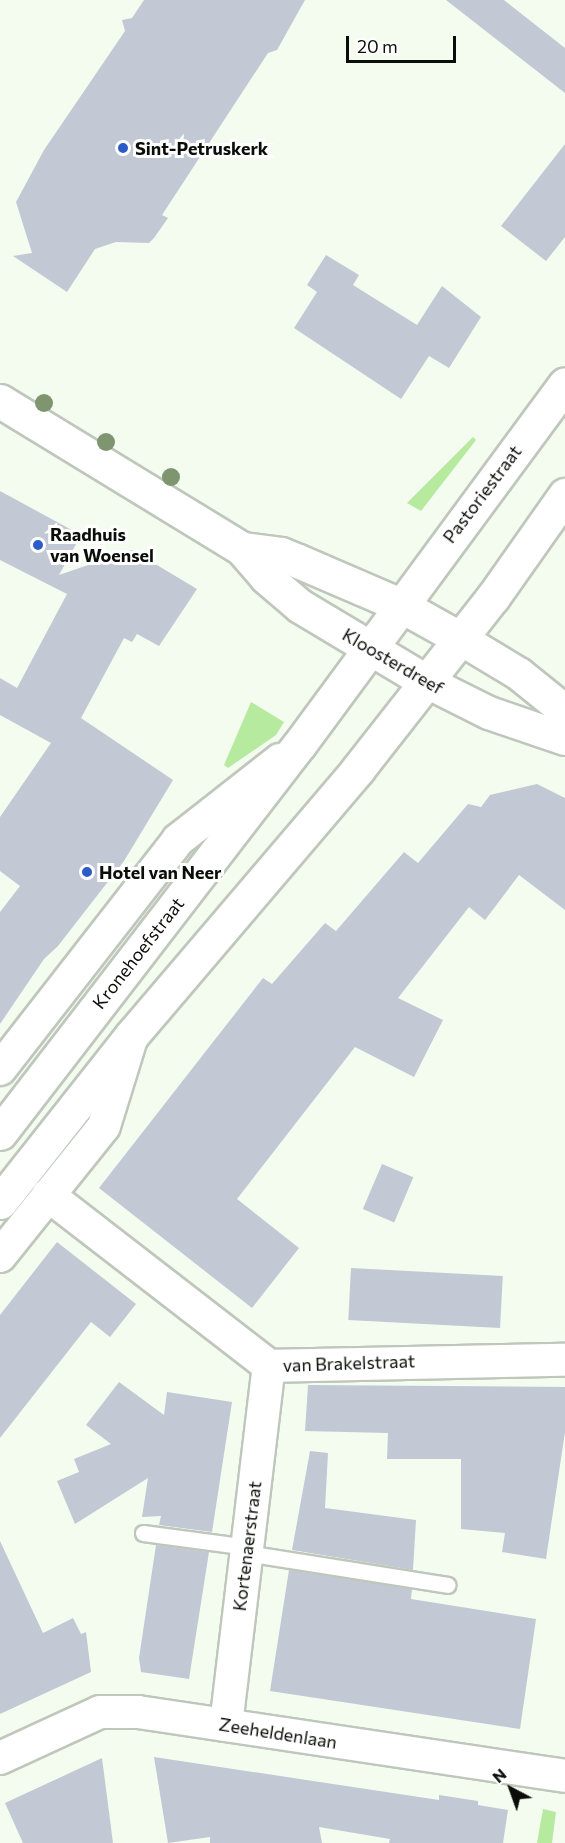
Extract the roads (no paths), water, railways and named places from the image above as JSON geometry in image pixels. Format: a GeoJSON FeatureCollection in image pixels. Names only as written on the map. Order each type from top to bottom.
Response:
{"type":"FeatureCollection","features":[{"type":"Feature","properties":{"kind":"main road","name":"Pastoriestraat"},"geometry":{"type":"LineString","coordinates":[[400,605],[565,384]]}},
{"type":"Feature","properties":{"kind":"main road","name":"Kloosterdreef"},"geometry":{"type":"LineString","coordinates":[[0,401],[242,549],[266,578],[300,606],[427,682]]}},
{"type":"Feature","properties":{"kind":"main road"},"geometry":{"type":"LineString","coordinates":[[0,1202],[132,1035],[358,769],[461,639],[565,495]]}},
{"type":"Feature","properties":{"kind":"main road","name":"Kloosterdreef"},"geometry":{"type":"LineString","coordinates":[[242,549],[281,554],[400,605],[461,639]]}},
{"type":"Feature","properties":{"kind":"main road","name":"Kronehoefstraat"},"geometry":{"type":"LineString","coordinates":[[0,1133],[299,745],[400,605]]}},
{"type":"Feature","properties":{"kind":"street"},"geometry":{"type":"LineString","coordinates":[[531,543],[565,516]]}},
{"type":"Feature","properties":{"kind":"street","name":"Kloosterdreef"},"geometry":{"type":"LineString","coordinates":[[461,639],[519,674],[565,711]]}},
{"type":"Feature","properties":{"kind":"street","name":"Kloosterdreef"},"geometry":{"type":"LineString","coordinates":[[427,682],[489,713],[565,739]]}},
{"type":"Feature","properties":{"kind":"street","name":"Kronehoefstraat"},"geometry":{"type":"LineString","coordinates":[[0,1069],[177,840],[299,745]]}},
{"type":"Feature","properties":{"kind":"street"},"geometry":{"type":"LineString","coordinates":[[0,1256],[104,1126],[132,1035]]}},
{"type":"Feature","properties":{"kind":"street","name":"van Brakelstraat"},"geometry":{"type":"LineString","coordinates":[[48,1195],[269,1366],[565,1360]]}},
{"type":"Feature","properties":{"kind":"street","name":"Kortenaerstraat"},"geometry":{"type":"LineString","coordinates":[[226,1725],[269,1366]]}},
{"type":"Feature","properties":{"kind":"street","name":"Zeeheldenlaan"},"geometry":{"type":"LineString","coordinates":[[0,1758],[99,1712],[138,1712],[565,1776]]}},
{"type":"Feature","properties":{"kind":"lane"},"geometry":{"type":"LineString","coordinates":[[143,1533],[447,1585]]}},
{"type":"Feature","properties":{"kind":"place","name":"Sint-Petruskerk"},"geometry":{"type":"Point","coordinates":[123,148]}},
{"type":"Feature","properties":{"kind":"place","name":"Raadhuis van Woensel"},"geometry":{"type":"Point","coordinates":[38,545]}},
{"type":"Feature","properties":{"kind":"place","name":"Hotel van Neer"},"geometry":{"type":"Point","coordinates":[87,872]}}]}
